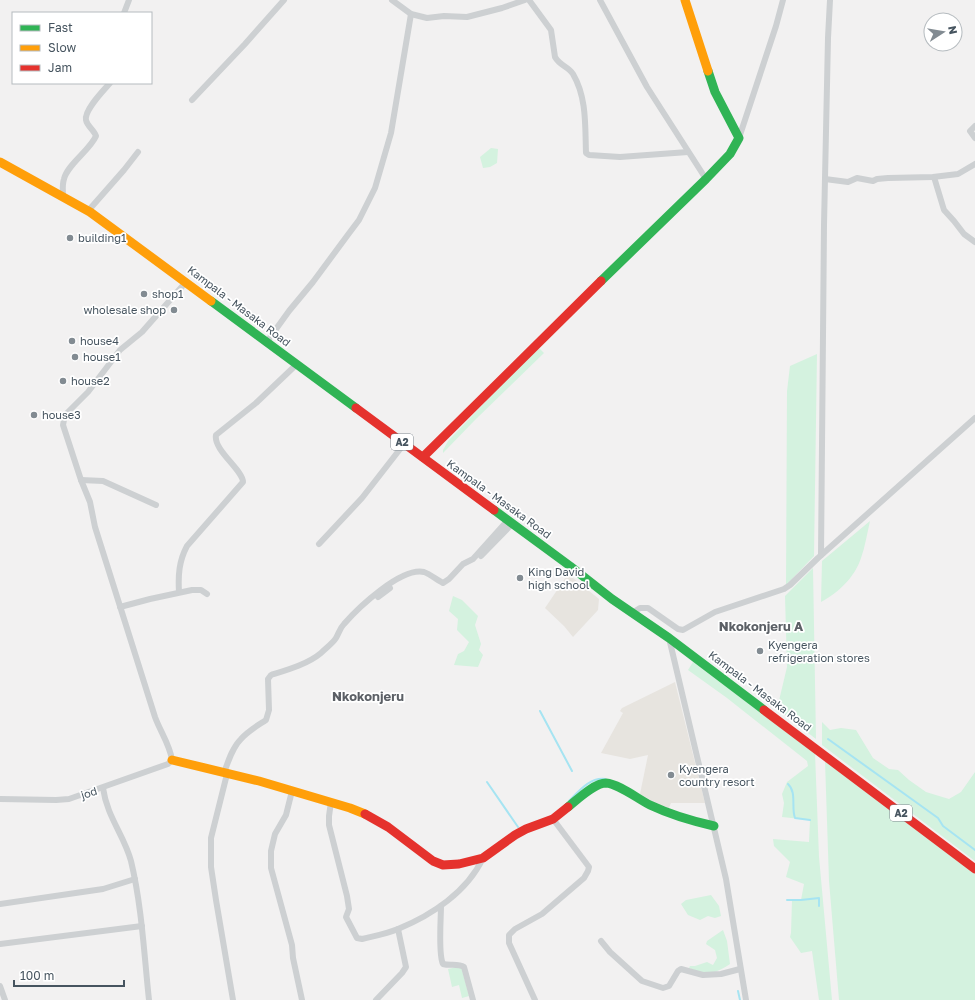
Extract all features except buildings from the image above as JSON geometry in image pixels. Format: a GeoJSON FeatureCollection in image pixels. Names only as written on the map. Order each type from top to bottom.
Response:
{"type":"FeatureCollection","features":[{"type":"Feature","properties":{"kind":"main road"},"geometry":{"type":"LineString","coordinates":[[423,457],[730,154],[738,138],[715,92],[685,0]]}},
{"type":"Feature","properties":{"kind":"main road","name":"Kampala - Masaka Road"},"geometry":{"type":"LineString","coordinates":[[0,162],[88,211],[186,282],[266,343],[297,364],[632,613],[669,638],[975,869]]}},
{"type":"Feature","properties":{"kind":"main road"},"geometry":{"type":"LineString","coordinates":[[172,760],[259,781],[331,802],[367,815],[388,827],[433,860],[444,865],[459,864],[483,858],[515,835],[526,829],[553,819],[592,788],[605,783],[614,785],[651,805],[690,821],[714,826]]}},
{"type":"Feature","properties":{"kind":"street"},"geometry":{"type":"LineString","coordinates":[[124,12],[129,0]]}},
{"type":"Feature","properties":{"kind":"street"},"geometry":{"type":"LineString","coordinates":[[192,100],[284,0]]}},
{"type":"Feature","properties":{"kind":"street"},"geometry":{"type":"LineString","coordinates":[[392,0],[411,14],[427,18],[467,16],[502,8],[525,0]]}},
{"type":"Feature","properties":{"kind":"street"},"geometry":{"type":"LineString","coordinates":[[529,0],[551,30],[555,57],[557,61],[572,72],[582,97],[585,111],[586,153],[588,155],[620,157],[688,152]]}},
{"type":"Feature","properties":{"kind":"street"},"geometry":{"type":"LineString","coordinates":[[600,0],[647,87],[706,179]]}},
{"type":"Feature","properties":{"kind":"street"},"geometry":{"type":"LineString","coordinates":[[738,138],[776,26],[783,0]]}},
{"type":"Feature","properties":{"kind":"street"},"geometry":{"type":"LineString","coordinates":[[821,555],[825,179],[830,0]]}},
{"type":"Feature","properties":{"kind":"street"},"geometry":{"type":"LineString","coordinates":[[266,343],[359,220],[375,188],[391,133],[411,14]]}},
{"type":"Feature","properties":{"kind":"street"},"geometry":{"type":"LineString","coordinates":[[63,196],[64,178],[82,153],[94,141],[96,136],[86,122],[85,117],[97,98],[109,84]]}},
{"type":"Feature","properties":{"kind":"street"},"geometry":{"type":"LineString","coordinates":[[975,126],[970,131],[975,138]]}},
{"type":"Feature","properties":{"kind":"street"},"geometry":{"type":"LineString","coordinates":[[88,211],[138,152]]}},
{"type":"Feature","properties":{"kind":"street"},"geometry":{"type":"LineString","coordinates":[[825,179],[848,182],[857,178],[873,181],[888,178],[934,177],[958,174],[975,164]]}},
{"type":"Feature","properties":{"kind":"street"},"geometry":{"type":"LineString","coordinates":[[934,177],[944,210],[964,234],[975,242]]}},
{"type":"Feature","properties":{"kind":"street"},"geometry":{"type":"LineString","coordinates":[[172,760],[171,752],[155,717],[95,527],[90,502],[81,480],[63,425],[66,415],[88,392],[120,350],[146,328],[186,282]]}},
{"type":"Feature","properties":{"kind":"street"},"geometry":{"type":"LineString","coordinates":[[179,592],[179,570],[182,557],[187,546],[243,482],[241,474],[227,460],[215,438],[216,435],[256,403],[297,364]]}},
{"type":"Feature","properties":{"kind":"street"},"geometry":{"type":"LineString","coordinates":[[632,613],[640,608],[648,608],[678,629],[683,630],[716,612],[784,589],[975,418]]}},
{"type":"Feature","properties":{"kind":"street"},"geometry":{"type":"LineString","coordinates":[[319,544],[362,498],[404,444]]}},
{"type":"Feature","properties":{"kind":"street"},"geometry":{"type":"LineString","coordinates":[[81,480],[103,481],[156,505]]}},
{"type":"Feature","properties":{"kind":"street"},"geometry":{"type":"LineString","coordinates":[[378,597],[399,581],[416,576],[424,575],[443,586],[447,585],[469,563],[476,562],[510,522]]}},
{"type":"Feature","properties":{"kind":"street"},"geometry":{"type":"LineString","coordinates":[[233,1000],[216,900],[212,867],[211,838],[231,756],[240,739],[266,720],[269,710],[268,679],[271,674],[292,669],[320,654],[335,639],[343,625],[377,592],[401,578],[414,573],[424,572],[443,583],[449,579],[463,564],[473,559],[510,522]]}},
{"type":"Feature","properties":{"kind":"street"},"geometry":{"type":"LineString","coordinates":[[120,607],[179,592],[201,590],[207,594]]}},
{"type":"Feature","properties":{"kind":"street"},"geometry":{"type":"LineString","coordinates":[[669,638],[714,826],[730,902],[746,1000]]}},
{"type":"Feature","properties":{"kind":"street","name":"jod"},"geometry":{"type":"LineString","coordinates":[[0,799],[69,799],[168,764],[172,760]]}},
{"type":"Feature","properties":{"kind":"street"},"geometry":{"type":"LineString","coordinates":[[103,788],[109,812],[126,847],[135,879],[141,914],[149,1000],[142,1000]]}},
{"type":"Feature","properties":{"kind":"street"},"geometry":{"type":"LineString","coordinates":[[292,791],[286,815],[275,834],[271,851],[271,868],[292,945],[293,958],[302,1000]]}},
{"type":"Feature","properties":{"kind":"street"},"geometry":{"type":"LineString","coordinates":[[331,802],[329,825],[347,896],[349,909],[346,917],[357,938],[362,939],[398,929],[434,911],[475,873],[483,858]]}},
{"type":"Feature","properties":{"kind":"street"},"geometry":{"type":"LineString","coordinates":[[535,1000],[509,943],[509,935],[515,929],[542,914],[584,878],[589,867],[553,819]]}},
{"type":"Feature","properties":{"kind":"street"},"geometry":{"type":"LineString","coordinates":[[0,904],[103,889],[135,879]]}},
{"type":"Feature","properties":{"kind":"street"},"geometry":{"type":"LineString","coordinates":[[441,906],[441,961],[446,965],[460,965],[464,967],[473,1000]]}},
{"type":"Feature","properties":{"kind":"street"},"geometry":{"type":"LineString","coordinates":[[0,944],[142,926]]}},
{"type":"Feature","properties":{"kind":"street"},"geometry":{"type":"LineString","coordinates":[[376,1000],[406,967],[398,929]]}},
{"type":"Feature","properties":{"kind":"street"},"geometry":{"type":"LineString","coordinates":[[601,941],[610,952],[642,981],[663,988],[671,984],[678,971],[681,969],[704,975],[721,974],[740,969]]}},
{"type":"Feature","properties":{"kind":"street"},"geometry":{"type":"LineString","coordinates":[[0,986],[5,1000]]}},
{"type":"Feature","properties":{"kind":"shaded area"},"geometry":{"type":"Polygon","coordinates":[[[568,574],[599,599],[598,610],[573,637],[545,608],[568,574]]]}},
{"type":"Feature","properties":{"kind":"shaded area"},"geometry":{"type":"Polygon","coordinates":[[[675,682],[705,803],[671,803],[668,810],[640,794],[648,755],[630,759],[601,753],[623,713],[620,711],[622,708],[675,682]]]}},
{"type":"Feature","properties":{"kind":"green space"},"geometry":{"type":"Polygon","coordinates":[[[491,148],[498,149],[497,163],[490,167],[483,168],[480,157],[491,148]]]}},
{"type":"Feature","properties":{"kind":"green space"},"geometry":{"type":"Polygon","coordinates":[[[538,347],[544,353],[443,453],[448,441],[538,347]]]}},
{"type":"Feature","properties":{"kind":"green space"},"geometry":{"type":"Polygon","coordinates":[[[817,354],[814,556],[786,585],[787,391],[790,366],[817,354]]]}},
{"type":"Feature","properties":{"kind":"green space"},"geometry":{"type":"Polygon","coordinates":[[[870,521],[865,545],[855,572],[840,589],[821,602],[822,561],[870,521]]]}},
{"type":"Feature","properties":{"kind":"green space"},"geometry":{"type":"Polygon","coordinates":[[[813,568],[816,739],[777,709],[787,667],[785,596],[813,568]]]}},
{"type":"Feature","properties":{"kind":"green space"},"geometry":{"type":"Polygon","coordinates":[[[453,596],[462,600],[478,616],[475,625],[481,644],[479,650],[483,655],[478,667],[454,665],[458,654],[464,651],[469,642],[457,630],[458,619],[449,611],[453,596]]]}},
{"type":"Feature","properties":{"kind":"green space"},"geometry":{"type":"Polygon","coordinates":[[[693,662],[815,753],[819,857],[832,1000],[819,1000],[812,951],[801,953],[790,937],[792,900],[801,900],[804,884],[786,877],[790,862],[774,846],[773,839],[809,842],[810,820],[782,817],[784,803],[782,794],[787,782],[808,766],[807,761],[727,698],[688,670],[693,662]]]}},
{"type":"Feature","properties":{"kind":"green space"},"geometry":{"type":"Polygon","coordinates":[[[822,722],[830,730],[841,728],[856,730],[873,758],[889,769],[898,770],[926,792],[949,799],[961,792],[975,772],[975,861],[822,745],[822,722]]]}},
{"type":"Feature","properties":{"kind":"green space"},"geometry":{"type":"Polygon","coordinates":[[[825,761],[975,873],[975,1000],[839,1000],[829,881],[825,761]]]}},
{"type":"Feature","properties":{"kind":"green space"},"geometry":{"type":"Polygon","coordinates":[[[711,895],[719,906],[721,916],[715,918],[708,916],[700,920],[688,915],[681,904],[686,900],[711,895]]]}},
{"type":"Feature","properties":{"kind":"green space"},"geometry":{"type":"Polygon","coordinates":[[[723,930],[727,941],[730,964],[710,973],[689,968],[690,966],[707,962],[713,965],[717,958],[715,950],[706,944],[707,941],[723,930]]]}},
{"type":"Feature","properties":{"kind":"green space"},"geometry":{"type":"Polygon","coordinates":[[[461,966],[469,996],[462,998],[459,985],[452,987],[448,969],[461,966]]]}},
{"type":"Feature","properties":{"kind":"waterway"},"geometry":{"type":"LineString","coordinates":[[540,711],[572,771]]}},
{"type":"Feature","properties":{"kind":"waterway"},"geometry":{"type":"LineString","coordinates":[[828,739],[938,818],[943,826],[975,850]]}},
{"type":"Feature","properties":{"kind":"waterway"},"geometry":{"type":"LineString","coordinates":[[569,801],[590,782],[605,779]]}},
{"type":"Feature","properties":{"kind":"waterway"},"geometry":{"type":"LineString","coordinates":[[487,782],[518,827]]}},
{"type":"Feature","properties":{"kind":"waterway"},"geometry":{"type":"LineString","coordinates":[[788,784],[792,791],[795,818],[810,820]]}},
{"type":"Feature","properties":{"kind":"waterway"},"geometry":{"type":"LineString","coordinates":[[787,900],[819,898],[819,906]]}},
{"type":"Feature","properties":{"kind":"waterway"},"geometry":{"type":"LineString","coordinates":[[738,991],[740,1000]]}},
{"type":"Feature","properties":{"kind":"traffic: fast"},"geometry":{"type":"LineString","coordinates":[[601,281],[706,179],[730,154],[739,138],[715,92],[708,71]]}},
{"type":"Feature","properties":{"kind":"traffic: fast"},"geometry":{"type":"LineString","coordinates":[[211,301],[356,408]]}},
{"type":"Feature","properties":{"kind":"traffic: fast"},"geometry":{"type":"LineString","coordinates":[[494,510],[612,599],[669,638],[764,710]]}},
{"type":"Feature","properties":{"kind":"traffic: fast"},"geometry":{"type":"LineString","coordinates":[[568,807],[591,789],[606,783],[617,786],[650,805],[666,812],[714,826]]}},
{"type":"Feature","properties":{"kind":"traffic: slow"},"geometry":{"type":"LineString","coordinates":[[685,0],[708,71]]}},
{"type":"Feature","properties":{"kind":"traffic: slow"},"geometry":{"type":"LineString","coordinates":[[0,162],[90,212],[211,301]]}},
{"type":"Feature","properties":{"kind":"traffic: slow"},"geometry":{"type":"LineString","coordinates":[[172,760],[259,781],[350,808],[365,814]]}},
{"type":"Feature","properties":{"kind":"traffic: jam"},"geometry":{"type":"LineString","coordinates":[[423,457],[601,281]]}},
{"type":"Feature","properties":{"kind":"traffic: jam"},"geometry":{"type":"LineString","coordinates":[[356,408],[494,510]]}},
{"type":"Feature","properties":{"kind":"traffic: jam"},"geometry":{"type":"LineString","coordinates":[[764,710],[975,869]]}},
{"type":"Feature","properties":{"kind":"traffic: jam"},"geometry":{"type":"LineString","coordinates":[[365,814],[388,827],[433,861],[443,865],[459,864],[483,858],[515,835],[526,829],[553,819],[568,807]]}},
{"type":"Feature","properties":{"kind":"place","name":"building1"},"geometry":{"type":"Point","coordinates":[70,238]}},
{"type":"Feature","properties":{"kind":"place","name":"shop1"},"geometry":{"type":"Point","coordinates":[144,294]}},
{"type":"Feature","properties":{"kind":"place","name":"wholesale shop"},"geometry":{"type":"Point","coordinates":[174,310]}},
{"type":"Feature","properties":{"kind":"place","name":"house4"},"geometry":{"type":"Point","coordinates":[72,341]}},
{"type":"Feature","properties":{"kind":"place","name":"house1"},"geometry":{"type":"Point","coordinates":[75,357]}},
{"type":"Feature","properties":{"kind":"place","name":"house2"},"geometry":{"type":"Point","coordinates":[63,381]}},
{"type":"Feature","properties":{"kind":"place","name":"house3"},"geometry":{"type":"Point","coordinates":[34,415]}},
{"type":"Feature","properties":{"kind":"place","name":"King David high school"},"geometry":{"type":"Point","coordinates":[520,578]}},
{"type":"Feature","properties":{"kind":"place","name":"Kyengera refrigeration stores"},"geometry":{"type":"Point","coordinates":[760,651]}},
{"type":"Feature","properties":{"kind":"place","name":"Kyengera country resort"},"geometry":{"type":"Point","coordinates":[671,775]}},
{"type":"Feature","properties":{"kind":"district","name":"Nkokonjeru A"},"geometry":{"type":"Point","coordinates":[761,626]}},
{"type":"Feature","properties":{"kind":"district","name":"Nkokonjeru"},"geometry":{"type":"Point","coordinates":[368,696]}}]}
